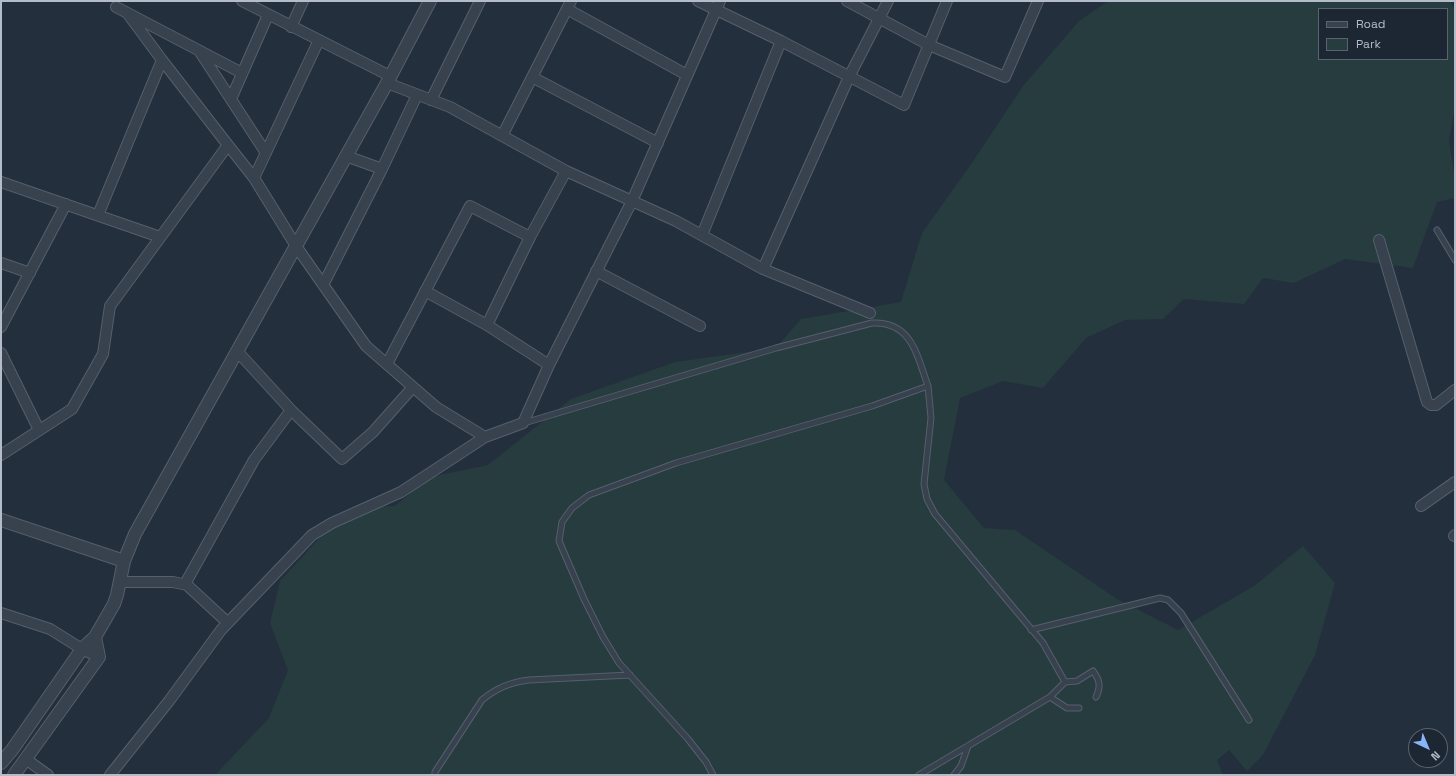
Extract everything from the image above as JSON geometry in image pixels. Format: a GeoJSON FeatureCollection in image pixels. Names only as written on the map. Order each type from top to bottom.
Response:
{"type":"FeatureCollection","features":[{"type":"Feature","properties":{"kind":"street"},"geometry":{"type":"LineString","coordinates":[[242,1],[319,40],[417,94],[450,107],[566,171],[676,221],[763,269],[870,313]]}},
{"type":"Feature","properties":{"kind":"street"},"geometry":{"type":"LineString","coordinates":[[291,27],[303,1]]}},
{"type":"Feature","properties":{"kind":"street"},"geometry":{"type":"LineString","coordinates":[[1,763],[12,750],[82,649],[95,637],[114,604],[124,561],[135,534],[389,79],[430,1]]}},
{"type":"Feature","properties":{"kind":"street"},"geometry":{"type":"LineString","coordinates":[[431,100],[480,1]]}},
{"type":"Feature","properties":{"kind":"street"},"geometry":{"type":"LineString","coordinates":[[698,1],[781,41],[904,105],[947,1]]}},
{"type":"Feature","properties":{"kind":"street"},"geometry":{"type":"LineString","coordinates":[[110,775],[169,701],[227,622],[302,544],[320,530],[402,492],[485,437],[523,423],[549,365],[632,201],[720,1]]}},
{"type":"Feature","properties":{"kind":"street"},"geometry":{"type":"LineString","coordinates":[[846,1],[880,17],[929,45],[1006,77],[1038,1]]}},
{"type":"Feature","properties":{"kind":"street"},"geometry":{"type":"LineString","coordinates":[[763,269],[849,77],[888,1]]}},
{"type":"Feature","properties":{"kind":"street"},"geometry":{"type":"LineString","coordinates":[[502,136],[569,5],[688,75]]}},
{"type":"Feature","properties":{"kind":"street"},"geometry":{"type":"LineString","coordinates":[[116,7],[242,73]]}},
{"type":"Feature","properties":{"kind":"street"},"geometry":{"type":"LineString","coordinates":[[128,14],[254,178],[296,246],[366,346],[436,407],[485,437]]}},
{"type":"Feature","properties":{"kind":"street"},"geometry":{"type":"LineString","coordinates":[[231,100],[268,15]]}},
{"type":"Feature","properties":{"kind":"street"},"geometry":{"type":"LineString","coordinates":[[254,178],[319,40]]}},
{"type":"Feature","properties":{"kind":"street"},"geometry":{"type":"LineString","coordinates":[[702,235],[781,41]]}},
{"type":"Feature","properties":{"kind":"street"},"geometry":{"type":"LineString","coordinates":[[200,51],[266,153]]}},
{"type":"Feature","properties":{"kind":"street"},"geometry":{"type":"LineString","coordinates":[[98,215],[162,60]]}},
{"type":"Feature","properties":{"kind":"street"},"geometry":{"type":"LineString","coordinates":[[532,77],[658,143]]}},
{"type":"Feature","properties":{"kind":"street"},"geometry":{"type":"LineString","coordinates":[[323,285],[382,169],[417,94]]}},
{"type":"Feature","properties":{"kind":"street"},"geometry":{"type":"LineString","coordinates":[[1,455],[72,409],[103,354],[110,306],[228,145]]}},
{"type":"Feature","properties":{"kind":"street"},"geometry":{"type":"LineString","coordinates":[[346,156],[382,169]]}},
{"type":"Feature","properties":{"kind":"street"},"geometry":{"type":"LineString","coordinates":[[487,325],[530,237],[566,171]]}},
{"type":"Feature","properties":{"kind":"street"},"geometry":{"type":"LineString","coordinates":[[1,182],[160,237]]}},
{"type":"Feature","properties":{"kind":"street"},"geometry":{"type":"LineString","coordinates":[[1,327],[66,204]]}},
{"type":"Feature","properties":{"kind":"street"},"geometry":{"type":"LineString","coordinates":[[387,364],[470,206],[530,237]]}},
{"type":"Feature","properties":{"kind":"street"},"geometry":{"type":"LineString","coordinates":[[1379,240],[1427,402],[1431,405],[1436,405],[1455,390]]}},
{"type":"Feature","properties":{"kind":"street"},"geometry":{"type":"LineString","coordinates":[[1,263],[30,273]]}},
{"type":"Feature","properties":{"kind":"street"},"geometry":{"type":"LineString","coordinates":[[596,271],[700,326]]}},
{"type":"Feature","properties":{"kind":"street"},"geometry":{"type":"LineString","coordinates":[[425,291],[487,325],[549,365]]}},
{"type":"Feature","properties":{"kind":"street"},"geometry":{"type":"LineString","coordinates":[[237,351],[291,410],[342,459],[373,432],[413,387]]}},
{"type":"Feature","properties":{"kind":"street"},"geometry":{"type":"LineString","coordinates":[[1,353],[39,430]]}},
{"type":"Feature","properties":{"kind":"street"},"geometry":{"type":"LineString","coordinates":[[185,584],[254,460],[291,410]]}},
{"type":"Feature","properties":{"kind":"street"},"geometry":{"type":"LineString","coordinates":[[1421,506],[1455,482]]}},
{"type":"Feature","properties":{"kind":"street"},"geometry":{"type":"LineString","coordinates":[[1,520],[124,561]]}},
{"type":"Feature","properties":{"kind":"street"},"geometry":{"type":"LineString","coordinates":[[120,582],[173,582],[185,584],[227,622]]}},
{"type":"Feature","properties":{"kind":"street"},"geometry":{"type":"LineString","coordinates":[[1,613],[50,629],[82,649],[99,657]]}},
{"type":"Feature","properties":{"kind":"street"},"geometry":{"type":"LineString","coordinates":[[14,775],[27,760],[99,657],[95,637]]}},
{"type":"Feature","properties":{"kind":"street"},"geometry":{"type":"LineString","coordinates":[[27,760],[48,775]]}},
{"type":"Feature","properties":{"kind":"lane"},"geometry":{"type":"LineString","coordinates":[[1437,230],[1455,260]]}},
{"type":"Feature","properties":{"kind":"lane"},"geometry":{"type":"LineString","coordinates":[[523,423],[776,348],[872,323],[884,322],[904,333],[912,345],[928,386],[931,418],[924,484],[927,499],[935,514],[1031,630],[1044,643],[1065,682]]}},
{"type":"Feature","properties":{"kind":"lane"},"geometry":{"type":"LineString","coordinates":[[713,775],[706,762],[688,739],[619,663],[603,637],[584,599],[559,541],[562,522],[572,508],[589,495],[676,463],[872,406],[928,386]]}},
{"type":"Feature","properties":{"kind":"lane"},"geometry":{"type":"LineString","coordinates":[[1031,630],[1160,598],[1168,600],[1181,613],[1249,720]]}},
{"type":"Feature","properties":{"kind":"lane"},"geometry":{"type":"LineString","coordinates":[[919,775],[1050,697],[1065,682],[1076,681],[1093,671],[1099,679],[1100,690],[1096,698]]}},
{"type":"Feature","properties":{"kind":"lane"},"geometry":{"type":"LineString","coordinates":[[435,775],[435,772],[482,700],[492,691],[515,682],[529,680],[630,675]]}},
{"type":"Feature","properties":{"kind":"lane"},"geometry":{"type":"LineString","coordinates":[[1050,697],[1067,708],[1079,708]]}},
{"type":"Feature","properties":{"kind":"lane"},"geometry":{"type":"LineString","coordinates":[[954,775],[960,766],[968,746]]}},
{"type":"Feature","properties":{"kind":"green space"},"geometry":{"type":"Polygon","coordinates":[[[1108,1],[1450,1],[1455,12],[1455,106],[1449,141],[1455,179],[1455,198],[1437,202],[1413,268],[1345,259],[1294,283],[1263,278],[1244,304],[1184,299],[1163,319],[1125,320],[1086,338],[1043,388],[1003,381],[960,398],[944,480],[984,528],[1015,530],[1117,599],[1178,630],[1254,586],[1303,546],[1335,583],[1315,655],[1263,755],[1247,771],[1229,750],[1217,760],[1223,775],[215,775],[269,718],[288,670],[270,623],[280,581],[326,531],[366,508],[395,506],[430,477],[488,465],[571,399],[675,362],[776,348],[801,319],[901,302],[922,233],[974,160],[1023,86],[1079,21],[1108,1]]]}}]}
